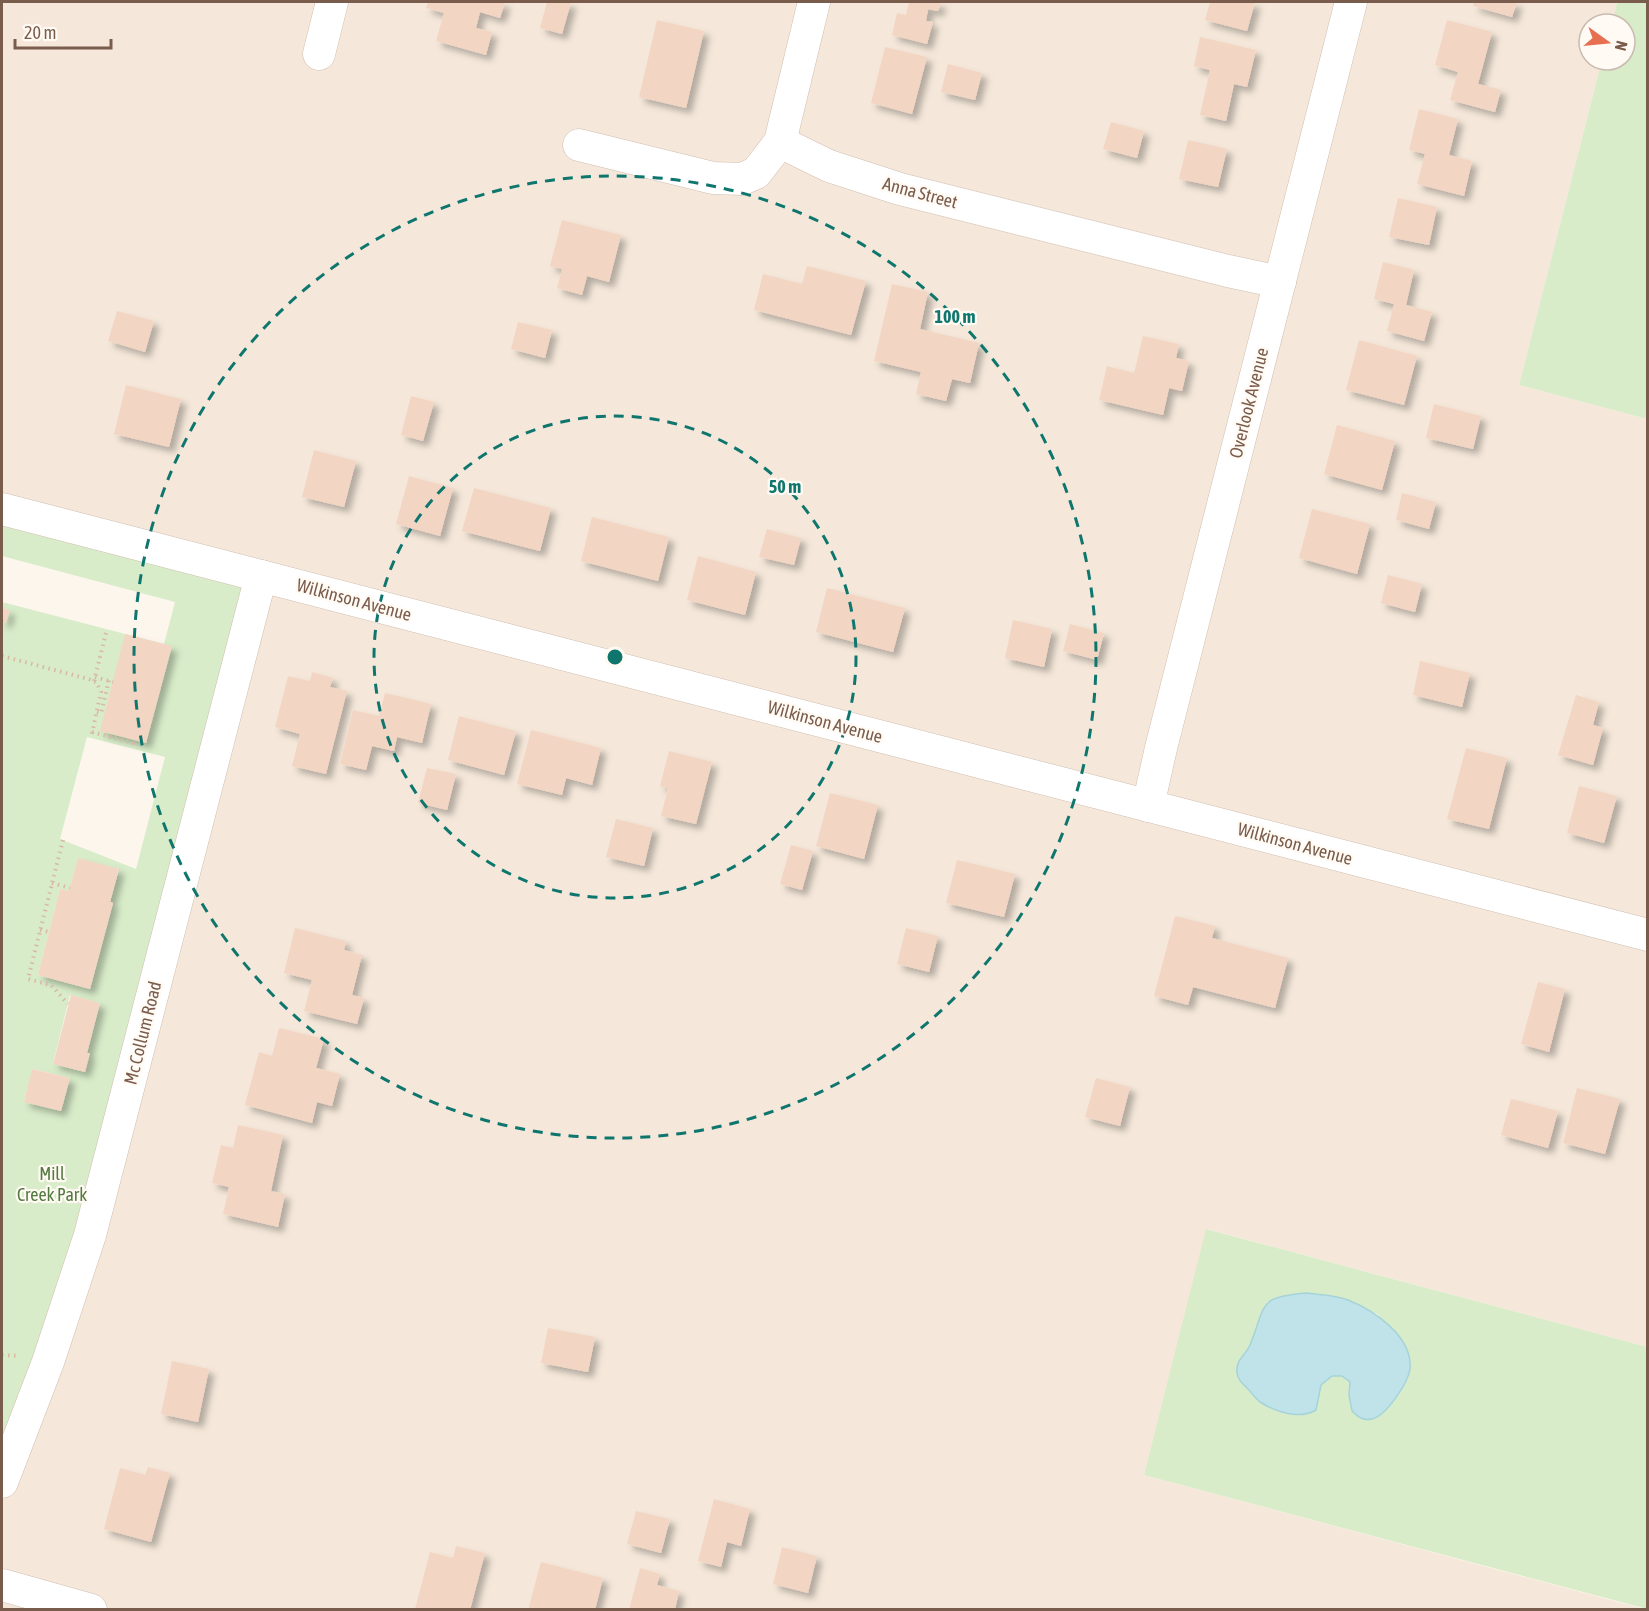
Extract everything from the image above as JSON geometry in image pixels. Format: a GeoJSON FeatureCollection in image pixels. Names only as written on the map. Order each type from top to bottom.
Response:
{"type":"FeatureCollection","features":[{"type":"Feature","properties":{"kind":"street"},"geometry":{"type":"LineString","coordinates":[[319,54],[332,2]]}},
{"type":"Feature","properties":{"kind":"street"},"geometry":{"type":"LineString","coordinates":[[579,145],[713,178],[742,179],[756,173],[780,142],[814,2]]}},
{"type":"Feature","properties":{"kind":"street","name":"Overlook Avenue"},"geometry":{"type":"LineString","coordinates":[[1148,806],[1351,2]]}},
{"type":"Feature","properties":{"kind":"street","name":"Anna Street"},"geometry":{"type":"LineString","coordinates":[[780,142],[829,166],[900,189],[1280,282]]}},
{"type":"Feature","properties":{"kind":"street","name":"Wilkinson Avenue"},"geometry":{"type":"LineString","coordinates":[[2,509],[1647,935]]}},
{"type":"Feature","properties":{"kind":"street","name":"Mc Collum Road"},"geometry":{"type":"LineString","coordinates":[[2,1482],[48,1362],[90,1235],[261,576]]}},
{"type":"Feature","properties":{"kind":"street"},"geometry":{"type":"LineString","coordinates":[[2,1585],[91,1610]]}},
{"type":"Feature","properties":{"kind":"path"},"geometry":{"type":"LineString","coordinates":[[91,738],[101,692],[94,679],[107,629]]}},
{"type":"Feature","properties":{"kind":"path"},"geometry":{"type":"LineString","coordinates":[[2,657],[111,681],[100,713],[97,712]]}},
{"type":"Feature","properties":{"kind":"path"},"geometry":{"type":"LineString","coordinates":[[92,732],[133,743],[134,740]]}},
{"type":"Feature","properties":{"kind":"path"},"geometry":{"type":"LineString","coordinates":[[103,741],[105,735]]}},
{"type":"Feature","properties":{"kind":"path"},"geometry":{"type":"LineString","coordinates":[[63,840],[28,979],[51,985],[68,1004]]}},
{"type":"Feature","properties":{"kind":"path"},"geometry":{"type":"LineString","coordinates":[[52,883],[70,888]]}},
{"type":"Feature","properties":{"kind":"path"},"geometry":{"type":"LineString","coordinates":[[40,930],[49,932]]}},
{"type":"Feature","properties":{"kind":"shaded area"},"geometry":{"type":"Polygon","coordinates":[[[2,2],[1617,2],[1615,12],[1577,12],[1577,72],[1599,72],[1519,385],[1647,419],[1647,1347],[1207,1229],[1144,1475],[1644,1609],[2,1609],[2,1482],[261,576],[2,509],[2,2]]]}},
{"type":"Feature","properties":{"kind":"green space"},"geometry":{"type":"Polygon","coordinates":[[[1617,2],[1647,2],[1647,419],[1519,385],[1599,72],[1637,72],[1637,12],[1615,12],[1617,2]]]}},
{"type":"Feature","properties":{"kind":"green space","name":"Mill Creek Park"},"geometry":{"type":"Polygon","coordinates":[[[2,509],[261,576],[126,1099],[2,1482],[2,602],[164,644],[175,602],[2,556],[2,509]],[[87,737],[60,839],[136,869],[165,757],[87,737]],[[78,859],[69,891],[60,889],[38,975],[90,989],[113,903],[110,902],[119,869],[78,859]],[[70,995],[53,1063],[85,1072],[89,1053],[87,1053],[100,1003],[70,995]],[[33,1069],[24,1101],[70,1078],[33,1069]]]}},
{"type":"Feature","properties":{"kind":"green space"},"geometry":{"type":"Polygon","coordinates":[[[1206,1229],[1647,1347],[1647,1609],[1144,1475],[1206,1229]],[[1267,1302],[1261,1312],[1250,1347],[1240,1359],[1237,1370],[1239,1380],[1258,1401],[1293,1415],[1316,1410],[1321,1385],[1333,1375],[1342,1376],[1350,1382],[1349,1395],[1407,1351],[1395,1332],[1376,1313],[1267,1302]]]}},
{"type":"Feature","properties":{"kind":"water"},"geometry":{"type":"Polygon","coordinates":[[[1307,1293],[1338,1297],[1358,1304],[1390,1326],[1405,1346],[1409,1357],[1408,1375],[1396,1398],[1378,1417],[1363,1419],[1352,1411],[1349,1395],[1350,1382],[1342,1376],[1332,1376],[1321,1385],[1316,1410],[1302,1414],[1288,1414],[1266,1406],[1239,1380],[1237,1368],[1239,1361],[1250,1345],[1266,1305],[1279,1297],[1307,1293]]]}},
{"type":"Feature","properties":{"kind":"building"},"geometry":{"type":"Polygon","coordinates":[[[428,2],[505,2],[500,18],[480,12],[476,28],[492,32],[486,55],[436,41],[444,13],[426,8],[428,2]]]}},
{"type":"Feature","properties":{"kind":"building"},"geometry":{"type":"Polygon","coordinates":[[[547,2],[571,2],[562,34],[540,28],[547,2]]]}},
{"type":"Feature","properties":{"kind":"building"},"geometry":{"type":"Polygon","coordinates":[[[909,2],[941,2],[938,11],[928,9],[926,21],[933,22],[927,44],[892,35],[897,13],[906,15],[909,2]]]}},
{"type":"Feature","properties":{"kind":"building"},"geometry":{"type":"Polygon","coordinates":[[[1210,2],[1255,2],[1247,31],[1205,20],[1210,2]]]}},
{"type":"Feature","properties":{"kind":"building"},"geometry":{"type":"Polygon","coordinates":[[[1474,2],[1517,2],[1512,17],[1473,6],[1474,2]]]}},
{"type":"Feature","properties":{"kind":"building"},"geometry":{"type":"Polygon","coordinates":[[[657,20],[704,31],[686,108],[639,97],[657,20]]]}},
{"type":"Feature","properties":{"kind":"building"},"geometry":{"type":"Polygon","coordinates":[[[1447,20],[1492,32],[1478,84],[1501,90],[1495,112],[1450,100],[1458,72],[1435,65],[1447,20]]]}},
{"type":"Feature","properties":{"kind":"building"},"geometry":{"type":"Polygon","coordinates":[[[1200,37],[1256,50],[1247,87],[1234,84],[1226,121],[1200,115],[1210,70],[1194,66],[1200,37]]]}},
{"type":"Feature","properties":{"kind":"building"},"geometry":{"type":"Polygon","coordinates":[[[885,47],[927,57],[912,114],[871,103],[885,47]]]}},
{"type":"Feature","properties":{"kind":"building"},"geometry":{"type":"Polygon","coordinates":[[[948,64],[982,73],[975,100],[941,92],[948,64]]]}},
{"type":"Feature","properties":{"kind":"building"},"geometry":{"type":"Polygon","coordinates":[[[1419,109],[1458,119],[1449,155],[1472,161],[1464,196],[1417,184],[1425,154],[1409,150],[1419,109]]]}},
{"type":"Feature","properties":{"kind":"building"},"geometry":{"type":"Polygon","coordinates":[[[1111,122],[1144,131],[1137,158],[1103,149],[1111,122]]]}},
{"type":"Feature","properties":{"kind":"building"},"geometry":{"type":"Polygon","coordinates":[[[1188,140],[1227,149],[1218,187],[1179,179],[1188,140]]]}},
{"type":"Feature","properties":{"kind":"building"},"geometry":{"type":"Polygon","coordinates":[[[1398,198],[1437,207],[1429,245],[1389,237],[1398,198]]]}},
{"type":"Feature","properties":{"kind":"building"},"geometry":{"type":"Polygon","coordinates":[[[562,220],[621,235],[609,282],[587,276],[582,295],[557,288],[562,269],[550,266],[562,220]]]}},
{"type":"Feature","properties":{"kind":"building"},"geometry":{"type":"Polygon","coordinates":[[[1383,262],[1414,270],[1406,305],[1432,312],[1424,341],[1387,331],[1394,304],[1374,299],[1383,262]]]}},
{"type":"Feature","properties":{"kind":"building"},"geometry":{"type":"Polygon","coordinates":[[[807,266],[866,281],[851,335],[754,310],[763,274],[802,284],[807,266]]]}},
{"type":"Feature","properties":{"kind":"building"},"geometry":{"type":"Polygon","coordinates":[[[892,284],[928,292],[920,329],[979,343],[970,383],[952,379],[946,401],[916,394],[921,372],[874,361],[892,284]]]}},
{"type":"Feature","properties":{"kind":"building"},"geometry":{"type":"Polygon","coordinates":[[[117,311],[154,321],[145,352],[108,341],[117,311]]]}},
{"type":"Feature","properties":{"kind":"building"},"geometry":{"type":"Polygon","coordinates":[[[518,322],[552,330],[545,358],[511,349],[518,322]]]}},
{"type":"Feature","properties":{"kind":"building"},"geometry":{"type":"Polygon","coordinates":[[[1143,336],[1179,344],[1176,358],[1189,361],[1182,391],[1169,388],[1163,415],[1099,400],[1107,366],[1134,373],[1143,336]]]}},
{"type":"Feature","properties":{"kind":"building"},"geometry":{"type":"Polygon","coordinates":[[[1359,340],[1417,356],[1404,405],[1346,390],[1359,340]]]}},
{"type":"Feature","properties":{"kind":"building"},"geometry":{"type":"Polygon","coordinates":[[[126,385],[181,399],[169,447],[114,434],[126,385]]]}},
{"type":"Feature","properties":{"kind":"building"},"geometry":{"type":"Polygon","coordinates":[[[411,396],[434,402],[423,441],[401,435],[411,396]]]}},
{"type":"Feature","properties":{"kind":"building"},"geometry":{"type":"Polygon","coordinates":[[[1434,404],[1481,416],[1473,449],[1426,438],[1434,404]]]}},
{"type":"Feature","properties":{"kind":"building"},"geometry":{"type":"Polygon","coordinates":[[[1337,425],[1395,441],[1382,490],[1324,474],[1337,425]]]}},
{"type":"Feature","properties":{"kind":"building"},"geometry":{"type":"Polygon","coordinates":[[[314,450],[356,461],[344,507],[302,497],[314,450]]]}},
{"type":"Feature","properties":{"kind":"building"},"geometry":{"type":"Polygon","coordinates":[[[409,476],[453,488],[440,536],[396,524],[409,476]]]}},
{"type":"Feature","properties":{"kind":"building"},"geometry":{"type":"Polygon","coordinates":[[[474,488],[551,508],[540,551],[462,531],[474,488]]]}},
{"type":"Feature","properties":{"kind":"building"},"geometry":{"type":"Polygon","coordinates":[[[1402,493],[1436,502],[1429,529],[1396,520],[1402,493]]]}},
{"type":"Feature","properties":{"kind":"building"},"geometry":{"type":"Polygon","coordinates":[[[1312,509],[1370,524],[1357,574],[1299,558],[1312,509]]]}},
{"type":"Feature","properties":{"kind":"building"},"geometry":{"type":"Polygon","coordinates":[[[592,517],[669,537],[658,581],[581,561],[592,517]]]}},
{"type":"Feature","properties":{"kind":"building"},"geometry":{"type":"Polygon","coordinates":[[[767,529],[801,538],[794,565],[759,557],[767,529]]]}},
{"type":"Feature","properties":{"kind":"building"},"geometry":{"type":"Polygon","coordinates":[[[698,556],[756,572],[745,615],[687,600],[698,556]]]}},
{"type":"Feature","properties":{"kind":"building"},"geometry":{"type":"Polygon","coordinates":[[[1388,575],[1422,584],[1415,612],[1381,603],[1388,575]]]}},
{"type":"Feature","properties":{"kind":"building"},"geometry":{"type":"Polygon","coordinates":[[[827,588],[905,608],[893,652],[816,632],[827,588]]]}},
{"type":"Feature","properties":{"kind":"building"},"geometry":{"type":"Polygon","coordinates":[[[2,608],[10,610],[6,623],[2,622],[2,608]]]}},
{"type":"Feature","properties":{"kind":"building"},"geometry":{"type":"Polygon","coordinates":[[[1013,620],[1052,629],[1044,667],[1005,658],[1013,620]]]}},
{"type":"Feature","properties":{"kind":"building"},"geometry":{"type":"Polygon","coordinates":[[[1070,624],[1104,633],[1097,660],[1063,651],[1070,624]]]}},
{"type":"Feature","properties":{"kind":"building"},"geometry":{"type":"Polygon","coordinates":[[[125,634],[172,646],[146,743],[100,731],[125,634]]]}},
{"type":"Feature","properties":{"kind":"building"},"geometry":{"type":"Polygon","coordinates":[[[1420,661],[1470,673],[1462,707],[1413,695],[1420,661]]]}},
{"type":"Feature","properties":{"kind":"building"},"geometry":{"type":"Polygon","coordinates":[[[312,672],[333,678],[330,687],[347,691],[326,774],[292,766],[300,734],[275,727],[288,676],[310,681],[312,672]]]}},
{"type":"Feature","properties":{"kind":"building"},"geometry":{"type":"Polygon","coordinates":[[[385,693],[431,704],[422,743],[397,737],[394,751],[372,746],[366,770],[340,764],[353,710],[379,716],[385,693]]]}},
{"type":"Feature","properties":{"kind":"building"},"geometry":{"type":"Polygon","coordinates":[[[1576,695],[1599,702],[1593,725],[1603,728],[1593,765],[1558,755],[1576,695]]]}},
{"type":"Feature","properties":{"kind":"building"},"geometry":{"type":"Polygon","coordinates":[[[459,716],[516,731],[504,775],[448,760],[459,716]]]}},
{"type":"Feature","properties":{"kind":"building"},"geometry":{"type":"Polygon","coordinates":[[[531,730],[601,748],[592,785],[566,778],[562,795],[517,784],[531,730]]]}},
{"type":"Feature","properties":{"kind":"building"},"geometry":{"type":"Polygon","coordinates":[[[1466,748],[1507,758],[1489,829],[1447,819],[1466,748]]]}},
{"type":"Feature","properties":{"kind":"building"},"geometry":{"type":"Polygon","coordinates":[[[669,751],[712,762],[696,824],[661,816],[668,788],[660,786],[669,751]]]}},
{"type":"Feature","properties":{"kind":"building"},"geometry":{"type":"Polygon","coordinates":[[[427,768],[456,774],[447,810],[418,803],[427,768]]]}},
{"type":"Feature","properties":{"kind":"building"},"geometry":{"type":"Polygon","coordinates":[[[1579,786],[1617,796],[1604,843],[1567,833],[1579,786]]]}},
{"type":"Feature","properties":{"kind":"building"},"geometry":{"type":"Polygon","coordinates":[[[830,793],[878,805],[864,859],[816,846],[830,793]]]}},
{"type":"Feature","properties":{"kind":"building"},"geometry":{"type":"Polygon","coordinates":[[[616,819],[653,828],[644,866],[606,857],[616,819]]]}},
{"type":"Feature","properties":{"kind":"building"},"geometry":{"type":"Polygon","coordinates":[[[791,845],[813,851],[802,890],[780,884],[791,845]]]}},
{"type":"Feature","properties":{"kind":"building"},"geometry":{"type":"Polygon","coordinates":[[[78,858],[119,869],[110,902],[113,903],[90,989],[38,975],[60,889],[69,891],[78,858]]]}},
{"type":"Feature","properties":{"kind":"building"},"geometry":{"type":"Polygon","coordinates":[[[957,860],[1015,874],[1004,917],[946,903],[957,860]]]}},
{"type":"Feature","properties":{"kind":"building"},"geometry":{"type":"Polygon","coordinates":[[[1175,916],[1215,926],[1212,938],[1288,958],[1275,1008],[1193,987],[1188,1005],[1154,996],[1175,916]]]}},
{"type":"Feature","properties":{"kind":"building"},"geometry":{"type":"Polygon","coordinates":[[[295,928],[346,941],[344,950],[362,955],[352,995],[364,998],[357,1024],[304,1011],[312,980],[284,973],[295,928]]]}},
{"type":"Feature","properties":{"kind":"building"},"geometry":{"type":"Polygon","coordinates":[[[906,928],[938,936],[929,972],[897,964],[906,928]]]}},
{"type":"Feature","properties":{"kind":"building"},"geometry":{"type":"Polygon","coordinates":[[[1538,982],[1565,989],[1549,1052],[1521,1044],[1538,982]]]}},
{"type":"Feature","properties":{"kind":"building"},"geometry":{"type":"Polygon","coordinates":[[[71,995],[100,1003],[87,1053],[90,1053],[85,1072],[53,1064],[71,995]]]}},
{"type":"Feature","properties":{"kind":"building"},"geometry":{"type":"Polygon","coordinates":[[[279,1028],[324,1039],[316,1068],[340,1074],[332,1106],[317,1102],[312,1123],[245,1105],[259,1052],[272,1056],[279,1028]]]}},
{"type":"Feature","properties":{"kind":"building"},"geometry":{"type":"Polygon","coordinates":[[[32,1069],[70,1078],[61,1111],[24,1102],[32,1069]]]}},
{"type":"Feature","properties":{"kind":"building"},"geometry":{"type":"Polygon","coordinates":[[[1096,1078],[1130,1087],[1120,1126],[1085,1117],[1096,1078]]]}},
{"type":"Feature","properties":{"kind":"building"},"geometry":{"type":"Polygon","coordinates":[[[1577,1088],[1620,1099],[1605,1154],[1563,1143],[1577,1088]]]}},
{"type":"Feature","properties":{"kind":"building"},"geometry":{"type":"Polygon","coordinates":[[[1511,1099],[1558,1111],[1548,1148],[1501,1135],[1511,1099]]]}},
{"type":"Feature","properties":{"kind":"building"},"geometry":{"type":"Polygon","coordinates":[[[238,1125],[283,1135],[271,1191],[285,1194],[278,1227],[223,1214],[229,1187],[212,1183],[221,1145],[233,1148],[238,1125]]]}},
{"type":"Feature","properties":{"kind":"building"},"geometry":{"type":"Polygon","coordinates":[[[548,1328],[595,1337],[588,1372],[541,1363],[548,1328]]]}},
{"type":"Feature","properties":{"kind":"building"},"geometry":{"type":"Polygon","coordinates":[[[172,1361],[209,1369],[198,1422],[161,1414],[172,1361]]]}},
{"type":"Feature","properties":{"kind":"building"},"geometry":{"type":"Polygon","coordinates":[[[148,1467],[170,1473],[151,1542],[104,1529],[120,1468],[145,1475],[148,1467]]]}},
{"type":"Feature","properties":{"kind":"building"},"geometry":{"type":"Polygon","coordinates":[[[714,1499],[750,1509],[741,1546],[727,1542],[721,1567],[698,1561],[714,1499]]]}},
{"type":"Feature","properties":{"kind":"building"},"geometry":{"type":"Polygon","coordinates":[[[636,1511],[670,1519],[661,1553],[627,1544],[636,1511]]]}},
{"type":"Feature","properties":{"kind":"building"},"geometry":{"type":"Polygon","coordinates":[[[456,1546],[485,1553],[470,1610],[415,1609],[430,1552],[453,1558],[456,1546]]]}},
{"type":"Feature","properties":{"kind":"building"},"geometry":{"type":"Polygon","coordinates":[[[782,1547],[817,1556],[808,1593],[773,1584],[782,1547]]]}},
{"type":"Feature","properties":{"kind":"building"},"geometry":{"type":"Polygon","coordinates":[[[541,1562],[603,1578],[595,1610],[528,1610],[541,1562]]]}},
{"type":"Feature","properties":{"kind":"building"},"geometry":{"type":"Polygon","coordinates":[[[640,1568],[660,1574],[657,1585],[679,1591],[675,1610],[629,1610],[640,1568]]]}}]}
